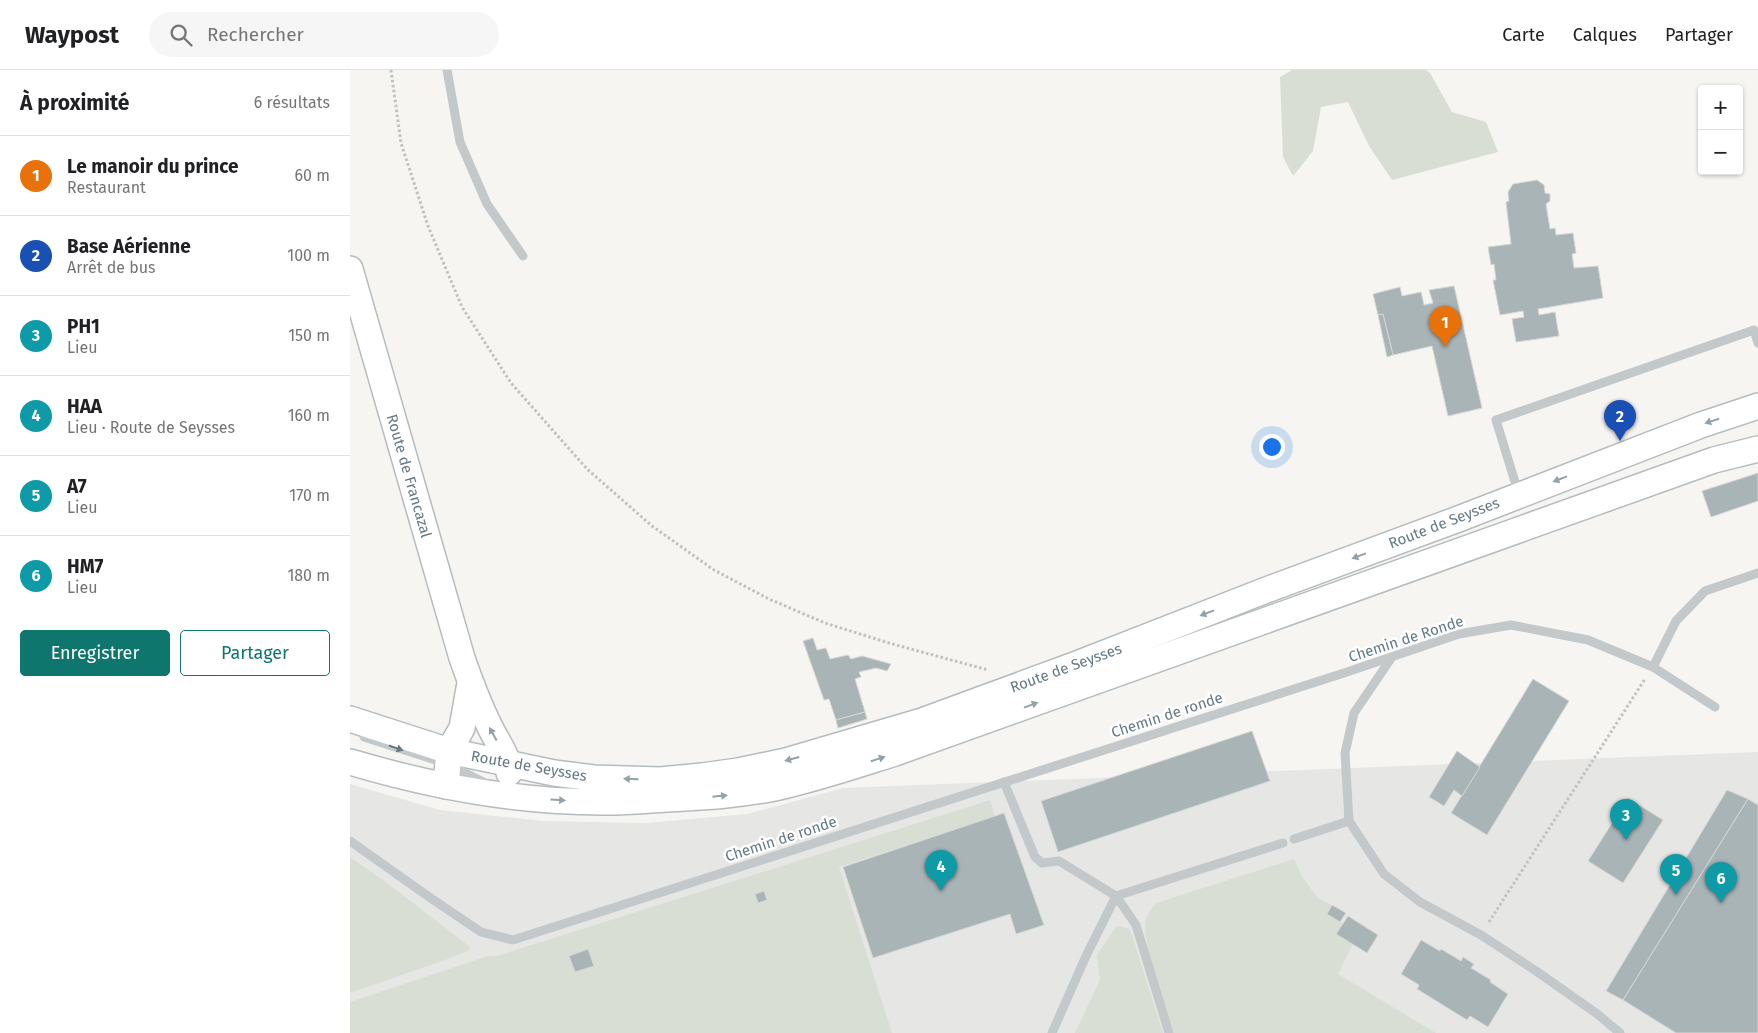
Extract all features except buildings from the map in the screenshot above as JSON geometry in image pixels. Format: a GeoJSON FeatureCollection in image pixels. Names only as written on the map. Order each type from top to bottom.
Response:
{"type":"FeatureCollection","features":[{"type":"Feature","properties":{"kind":"main road","name":"Route de Francazal"},"geometry":{"type":"LineString","coordinates":[[350,269],[447,612],[470,683],[509,763],[510,796]]}},
{"type":"Feature","properties":{"kind":"main road","name":"Route de Seysses"},"geometry":{"type":"LineString","coordinates":[[350,762],[399,776],[448,767],[509,763],[554,773],[594,778],[660,780],[738,771],[786,761],[922,721],[1068,668],[1269,589],[1701,425],[1758,406]]}},
{"type":"Feature","properties":{"kind":"main road","name":"Route de Seysses"},"geometry":{"type":"LineString","coordinates":[[355,727],[510,796],[609,802],[722,796],[778,787],[833,773],[895,753],[1754,446]]}},
{"type":"Feature","properties":{"kind":"main road","name":"Route de Francazal"},"geometry":{"type":"LineString","coordinates":[[448,767],[462,728],[470,683]]}},
{"type":"Feature","properties":{"kind":"lane"},"geometry":{"type":"LineString","coordinates":[[447,70],[460,142],[487,204],[522,256]]}},
{"type":"Feature","properties":{"kind":"lane"},"geometry":{"type":"LineString","coordinates":[[1519,495],[1496,420],[1754,330],[1758,343]]}},
{"type":"Feature","properties":{"kind":"lane"},"geometry":{"type":"LineString","coordinates":[[1653,667],[1676,621],[1705,591],[1758,573]]}},
{"type":"Feature","properties":{"kind":"lane","name":"Chemin de Ronde"},"geometry":{"type":"LineString","coordinates":[[1241,706],[1459,634],[1511,625],[1588,640],[1653,667],[1715,707]]}},
{"type":"Feature","properties":{"kind":"lane"},"geometry":{"type":"LineString","coordinates":[[1392,657],[1354,713],[1345,753],[1349,821],[1384,874],[1420,902],[1481,936],[1564,990],[1620,1033]]}},
{"type":"Feature","properties":{"kind":"lane","name":"Chemin de ronde"},"geometry":{"type":"LineString","coordinates":[[350,841],[481,932],[513,940],[1241,706]]}},
{"type":"Feature","properties":{"kind":"lane"},"geometry":{"type":"LineString","coordinates":[[1004,782],[1035,857],[1042,863],[1059,861],[1116,896],[1136,925],[1169,1033]]}},
{"type":"Feature","properties":{"kind":"lane"},"geometry":{"type":"LineString","coordinates":[[1294,839],[1349,821]]}},
{"type":"Feature","properties":{"kind":"lane"},"geometry":{"type":"LineString","coordinates":[[1052,1033],[1086,956],[1116,896],[1282,843]]}},
{"type":"Feature","properties":{"kind":"path"},"geometry":{"type":"LineString","coordinates":[[391,70],[401,143],[428,226],[462,307],[511,383],[587,468],[652,526],[706,564],[769,599],[825,623],[889,643],[989,670]]}},
{"type":"Feature","properties":{"kind":"path"},"geometry":{"type":"LineString","coordinates":[[1481,936],[1653,667]]}},
{"type":"Feature","properties":{"kind":"shaded area"},"geometry":{"type":"Polygon","coordinates":[[[1292,70],[1426,70],[1430,73],[1452,112],[1486,122],[1498,152],[1392,180],[1369,146],[1348,102],[1321,107],[1313,151],[1293,176],[1283,157],[1280,77],[1292,70]]]}},
{"type":"Feature","properties":{"kind":"shaded area"},"geometry":{"type":"Polygon","coordinates":[[[1758,752],[1758,1033],[350,1033],[350,784],[440,810],[544,821],[646,823],[747,814],[843,788],[1758,752]]]}},
{"type":"Feature","properties":{"kind":"shaded area"},"geometry":{"type":"Polygon","coordinates":[[[990,800],[995,816],[839,867],[892,1033],[350,1033],[350,1002],[488,956],[497,956],[990,800]]]}},
{"type":"Feature","properties":{"kind":"shaded area"},"geometry":{"type":"Polygon","coordinates":[[[350,857],[470,947],[470,950],[350,993],[350,857]]]}},
{"type":"Feature","properties":{"kind":"shaded area"},"geometry":{"type":"Polygon","coordinates":[[[1294,859],[1302,877],[1318,898],[1332,905],[1327,914],[1343,924],[1337,934],[1353,944],[1338,974],[1436,1033],[1174,1033],[1150,958],[1145,929],[1146,919],[1150,911],[1156,903],[1294,859]]]}},
{"type":"Feature","properties":{"kind":"shaded area"},"geometry":{"type":"Polygon","coordinates":[[[1120,926],[1129,929],[1132,935],[1163,1033],[1075,1033],[1100,980],[1097,955],[1116,927],[1120,926]]]}},
{"type":"Feature","properties":{"kind":"place","name":"Le manoir du prince"},"geometry":{"type":"Point","coordinates":[1445,347]}},
{"type":"Feature","properties":{"kind":"place","name":"Base Aérienne"},"geometry":{"type":"Point","coordinates":[1620,441]}},
{"type":"Feature","properties":{"kind":"place","name":"PH1"},"geometry":{"type":"Point","coordinates":[1626,840]}},
{"type":"Feature","properties":{"kind":"place","name":"HAA"},"geometry":{"type":"Point","coordinates":[941,891]}},
{"type":"Feature","properties":{"kind":"place","name":"A7"},"geometry":{"type":"Point","coordinates":[1676,895]}},
{"type":"Feature","properties":{"kind":"place","name":"HM7"},"geometry":{"type":"Point","coordinates":[1721,903]}}]}
